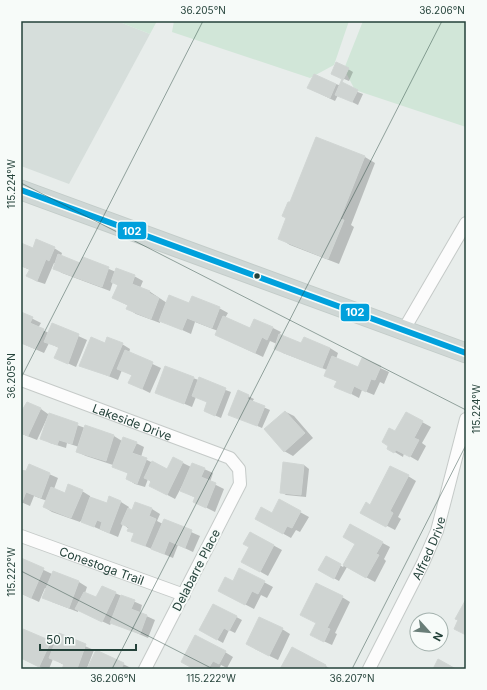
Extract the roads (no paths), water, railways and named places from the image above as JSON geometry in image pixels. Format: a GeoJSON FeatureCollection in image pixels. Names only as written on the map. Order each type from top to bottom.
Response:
{"type":"FeatureCollection","features":[{"type":"Feature","properties":{"kind":"main road"},"geometry":{"type":"LineString","coordinates":[[21,190],[466,353]]}},
{"type":"Feature","properties":{"kind":"street"},"geometry":{"type":"LineString","coordinates":[[403,331],[466,223]]}},
{"type":"Feature","properties":{"kind":"street","name":"Lakeside Drive"},"geometry":{"type":"LineString","coordinates":[[21,380],[230,458],[239,469]]}},
{"type":"Feature","properties":{"kind":"street","name":"Alfred Drive"},"geometry":{"type":"LineString","coordinates":[[369,669],[424,563],[437,530],[466,419]]}},
{"type":"Feature","properties":{"kind":"street","name":"Delabarre Place"},"geometry":{"type":"LineString","coordinates":[[145,669],[240,484],[239,469]]}},
{"type":"Feature","properties":{"kind":"street","name":"Conestoga Trail"},"geometry":{"type":"LineString","coordinates":[[21,536],[184,595]]}}]}
